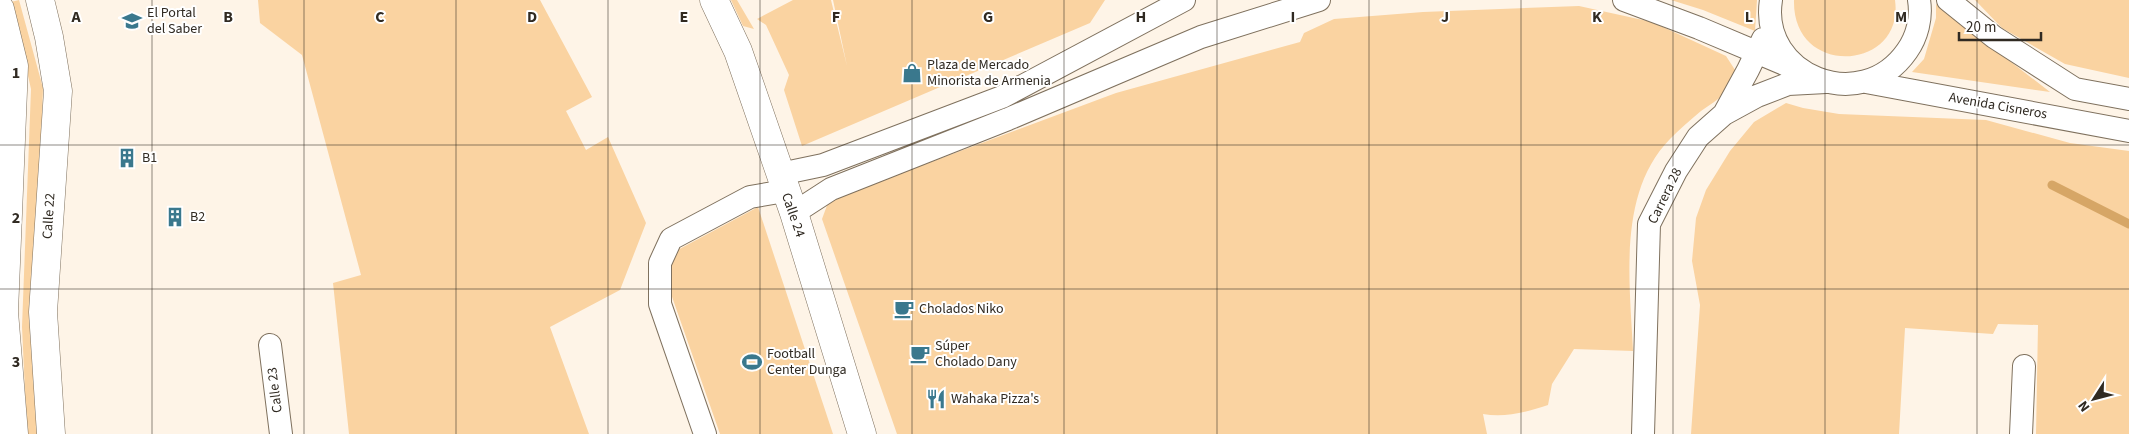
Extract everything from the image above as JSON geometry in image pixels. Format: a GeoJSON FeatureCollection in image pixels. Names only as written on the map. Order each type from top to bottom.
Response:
{"type":"FeatureCollection","features":[{"type":"Feature","properties":{"kind":"main road","name":"Calle 22"},"geometry":{"type":"LineString","coordinates":[[40,0],[49,37],[58,91],[43,312],[51,434]]}},
{"type":"Feature","properties":{"kind":"main road","name":"Calle 24"},"geometry":{"type":"LineString","coordinates":[[714,0],[738,51],[786,193],[862,434]]}},
{"type":"Feature","properties":{"kind":"main road"},"geometry":{"type":"LineString","coordinates":[[0,9],[14,66],[2,312],[14,434]]}},
{"type":"Feature","properties":{"kind":"street"},"geometry":{"type":"LineString","coordinates":[[786,193],[823,165],[1002,97],[1184,0]]}},
{"type":"Feature","properties":{"kind":"street"},"geometry":{"type":"LineString","coordinates":[[705,434],[660,304],[660,263],[671,239],[750,197],[832,189],[1008,119],[1200,37],[1319,0]]}},
{"type":"Feature","properties":{"kind":"street"},"geometry":{"type":"LineString","coordinates":[[1624,0],[1735,43],[1753,61],[1804,72],[1826,82]]}},
{"type":"Feature","properties":{"kind":"street"},"geometry":{"type":"LineString","coordinates":[[1866,82],[1884,74],[1900,61],[1911,44],[1919,26],[1919,0]]}},
{"type":"Feature","properties":{"kind":"street"},"geometry":{"type":"LineString","coordinates":[[1948,0],[1994,37],[2074,89],[2129,99]]}},
{"type":"Feature","properties":{"kind":"street"},"geometry":{"type":"LineString","coordinates":[[1724,114],[1753,61],[1771,10]]}},
{"type":"Feature","properties":{"kind":"street"},"geometry":{"type":"LineString","coordinates":[[1771,10],[1782,49],[1804,72]]}},
{"type":"Feature","properties":{"kind":"street","name":"Carrera 28"},"geometry":{"type":"LineString","coordinates":[[1643,434],[1649,224],[1676,171],[1698,137],[1724,114],[1757,96],[1788,84],[1866,82]]}},
{"type":"Feature","properties":{"kind":"street","name":"Avenida Cisneros"},"geometry":{"type":"LineString","coordinates":[[1866,82],[2129,131]]}},
{"type":"Feature","properties":{"kind":"street","name":"Calle 23"},"geometry":{"type":"LineString","coordinates":[[270,345],[280,434]]}},
{"type":"Feature","properties":{"kind":"street"},"geometry":{"type":"LineString","coordinates":[[2021,434],[2024,366]]}},
{"type":"Feature","properties":{"kind":"shaded area"},"geometry":{"type":"Polygon","coordinates":[[[19,0],[43,88],[35,319],[39,434],[27,434],[22,327],[31,89],[11,2],[19,0]]]}},
{"type":"Feature","properties":{"kind":"shaded area"},"geometry":{"type":"Polygon","coordinates":[[[258,0],[540,0],[592,97],[566,111],[586,150],[608,137],[646,223],[620,290],[550,327],[589,434],[349,434],[333,283],[361,275],[302,55],[260,23],[258,0]]]}},
{"type":"Feature","properties":{"kind":"shaded area"},"geometry":{"type":"Polygon","coordinates":[[[731,0],[737,0],[754,29],[743,26],[731,0]]]}},
{"type":"Feature","properties":{"kind":"shaded area","name":"Plaza de Mercado Minorista de Armenia"},"geometry":{"type":"Polygon","coordinates":[[[793,0],[831,0],[847,66],[833,0],[1105,0],[1090,23],[802,146],[784,90],[789,75],[766,25],[757,19],[793,0]]]}},
{"type":"Feature","properties":{"kind":"shaded area"},"geometry":{"type":"Polygon","coordinates":[[[1671,0],[1757,0],[1755,31],[1703,10],[1671,0]]]}},
{"type":"Feature","properties":{"kind":"shaded area"},"geometry":{"type":"Polygon","coordinates":[[[1794,0],[1895,0],[1893,24],[1883,41],[1867,52],[1848,56],[1828,53],[1810,43],[1798,26],[1794,0]]]}},
{"type":"Feature","properties":{"kind":"shaded area"},"geometry":{"type":"Polygon","coordinates":[[[1975,0],[2129,0],[2129,78],[2065,64],[2002,28],[1975,0]]]}},
{"type":"Feature","properties":{"kind":"shaded area"},"geometry":{"type":"Polygon","coordinates":[[[1936,4],[2050,92],[1912,72],[1924,59],[1936,18],[1936,4]]]}},
{"type":"Feature","properties":{"kind":"shaded area"},"geometry":{"type":"Polygon","coordinates":[[[1579,6],[1652,22],[1726,56],[1737,73],[1725,93],[1697,114],[1670,139],[1653,161],[1641,185],[1634,212],[1630,240],[1629,268],[1633,351],[1574,349],[1552,384],[1548,405],[1507,415],[1483,414],[1487,434],[897,434],[822,219],[829,200],[1116,93],[1300,42],[1304,33],[1334,19],[1423,12],[1579,6]]]}},
{"type":"Feature","properties":{"kind":"shaded area"},"geometry":{"type":"Polygon","coordinates":[[[1786,103],[1839,114],[1986,120],[2070,143],[2129,151],[2129,434],[2036,434],[2038,325],[1998,324],[1993,334],[1905,328],[1899,434],[1691,434],[1700,305],[1692,261],[1696,218],[1706,190],[1730,151],[1754,122],[1786,103]]]}},
{"type":"Feature","properties":{"kind":"shaded area","name":"Football Center Dunga"},"geometry":{"type":"Polygon","coordinates":[[[758,207],[833,434],[720,434],[670,291],[672,253],[758,207]]]}},
{"type":"Feature","properties":{"kind":"waterway"},"geometry":{"type":"LineString","coordinates":[[2052,185],[2129,224]]}},
{"type":"Feature","properties":{"kind":"place","name":"El Portal del Saber"},"geometry":{"type":"Point","coordinates":[132,21]}},
{"type":"Feature","properties":{"kind":"place","name":"Plaza de Mercado Minorista de Armenia"},"geometry":{"type":"Point","coordinates":[912,73]}},
{"type":"Feature","properties":{"kind":"place","name":"B1"},"geometry":{"type":"Point","coordinates":[127,158]}},
{"type":"Feature","properties":{"kind":"place","name":"B2"},"geometry":{"type":"Point","coordinates":[175,217]}},
{"type":"Feature","properties":{"kind":"place","name":"Cholados Niko"},"geometry":{"type":"Point","coordinates":[904,309]}},
{"type":"Feature","properties":{"kind":"place","name":"Súper Cholado Dany"},"geometry":{"type":"Point","coordinates":[920,354]}},
{"type":"Feature","properties":{"kind":"place","name":"Football Center Dunga"},"geometry":{"type":"Point","coordinates":[752,362]}},
{"type":"Feature","properties":{"kind":"place","name":"Wahaka Pizza's"},"geometry":{"type":"Point","coordinates":[936,399]}}]}
